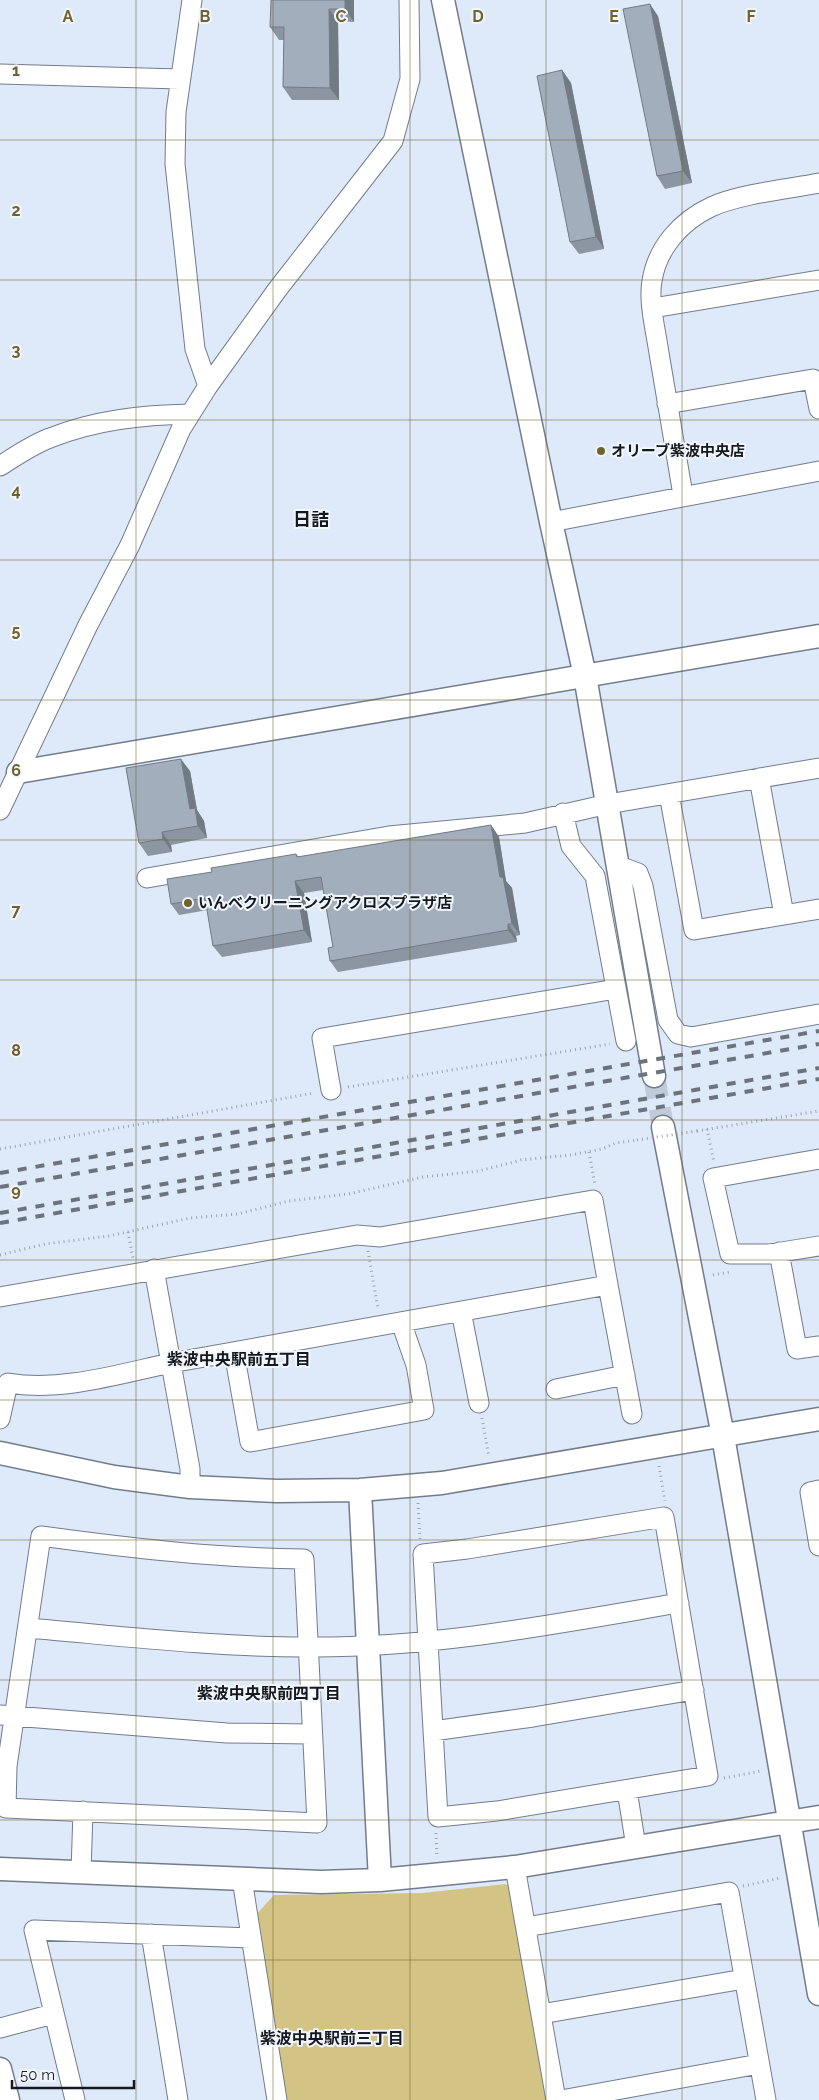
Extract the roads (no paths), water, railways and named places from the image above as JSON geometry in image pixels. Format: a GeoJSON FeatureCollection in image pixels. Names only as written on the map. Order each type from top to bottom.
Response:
{"type":"FeatureCollection","features":[{"type":"Feature","properties":{"kind":"street"},"geometry":{"type":"LineString","coordinates":[[192,0],[176,112],[175,164],[195,349],[208,386]]}},
{"type":"Feature","properties":{"kind":"street"},"geometry":{"type":"LineString","coordinates":[[0,810],[130,545],[180,429],[208,386],[277,290],[393,141],[410,79],[409,0]]}},
{"type":"Feature","properties":{"kind":"street"},"geometry":{"type":"LineString","coordinates":[[443,0],[551,522],[585,676],[654,1076]]}},
{"type":"Feature","properties":{"kind":"street"},"geometry":{"type":"LineString","coordinates":[[0,74],[180,79]]}},
{"type":"Feature","properties":{"kind":"street"},"geometry":{"type":"LineString","coordinates":[[683,496],[653,308],[651,283],[656,264],[663,249],[676,232],[696,215],[713,206],[819,183]]}},
{"type":"Feature","properties":{"kind":"street"},"geometry":{"type":"LineString","coordinates":[[653,308],[819,280]]}},
{"type":"Feature","properties":{"kind":"street"},"geometry":{"type":"LineString","coordinates":[[667,404],[813,379],[819,409]]}},
{"type":"Feature","properties":{"kind":"street"},"geometry":{"type":"LineString","coordinates":[[0,466],[49,438],[93,423],[141,417],[190,414]]}},
{"type":"Feature","properties":{"kind":"street"},"geometry":{"type":"LineString","coordinates":[[551,522],[819,471]]}},
{"type":"Feature","properties":{"kind":"street"},"geometry":{"type":"LineString","coordinates":[[18,772],[819,636]]}},
{"type":"Feature","properties":{"kind":"street"},"geometry":{"type":"LineString","coordinates":[[147,878],[389,836],[525,823],[608,804],[819,768]]}},
{"type":"Feature","properties":{"kind":"street"},"geometry":{"type":"LineString","coordinates":[[759,778],[784,915]]}},
{"type":"Feature","properties":{"kind":"street"},"geometry":{"type":"LineString","coordinates":[[669,794],[694,930],[819,909]]}},
{"type":"Feature","properties":{"kind":"street"},"geometry":{"type":"LineString","coordinates":[[563,813],[571,846],[595,876],[626,1041]]}},
{"type":"Feature","properties":{"kind":"street"},"geometry":{"type":"LineString","coordinates":[[619,866],[638,873],[644,886],[668,1020],[678,1034],[691,1037],[819,1014]]}},
{"type":"Feature","properties":{"kind":"street"},"geometry":{"type":"LineString","coordinates":[[331,1090],[322,1038],[616,989]]}},
{"type":"Feature","properties":{"kind":"street"},"geometry":{"type":"LineString","coordinates":[[663,1127],[723,1436],[819,1994]]}},
{"type":"Feature","properties":{"kind":"street"},"geometry":{"type":"LineString","coordinates":[[819,1159],[713,1178],[730,1254],[779,1252],[819,1246]]}},
{"type":"Feature","properties":{"kind":"street"},"geometry":{"type":"LineString","coordinates":[[0,1297],[357,1235],[380,1237],[593,1200],[632,1414]]}},
{"type":"Feature","properties":{"kind":"street"},"geometry":{"type":"LineString","coordinates":[[779,1252],[797,1349],[819,1346]]}},
{"type":"Feature","properties":{"kind":"street"},"geometry":{"type":"LineString","coordinates":[[154,1269],[190,1469],[190,1487]]}},
{"type":"Feature","properties":{"kind":"street"},"geometry":{"type":"LineString","coordinates":[[0,1419],[4,1382],[57,1384],[104,1377],[171,1363],[608,1285]]}},
{"type":"Feature","properties":{"kind":"street"},"geometry":{"type":"LineString","coordinates":[[461,1311],[479,1403]]}},
{"type":"Feature","properties":{"kind":"street"},"geometry":{"type":"LineString","coordinates":[[234,1352],[250,1442],[424,1410],[416,1365],[401,1322]]}},
{"type":"Feature","properties":{"kind":"street"},"geometry":{"type":"LineString","coordinates":[[556,1389],[625,1376]]}},
{"type":"Feature","properties":{"kind":"street"},"geometry":{"type":"LineString","coordinates":[[0,1453],[114,1477],[190,1487],[277,1491],[360,1490],[442,1483],[819,1419]]}},
{"type":"Feature","properties":{"kind":"street"},"geometry":{"type":"LineString","coordinates":[[360,1490],[380,1880]]}},
{"type":"Feature","properties":{"kind":"street"},"geometry":{"type":"LineString","coordinates":[[819,1490],[810,1492],[819,1546]]}},
{"type":"Feature","properties":{"kind":"street"},"geometry":{"type":"LineString","coordinates":[[664,1516],[708,1776],[497,1811],[438,1816],[428,1642],[423,1554],[467,1549],[664,1516]]}},
{"type":"Feature","properties":{"kind":"street"},"geometry":{"type":"LineString","coordinates":[[42,1536],[168,1553],[240,1558],[304,1559],[309,1647],[318,1823],[6,1808],[7,1716],[28,1628],[42,1536]]}},
{"type":"Feature","properties":{"kind":"street"},"geometry":{"type":"LineString","coordinates":[[28,1628],[227,1646],[309,1647],[428,1642],[494,1634],[679,1603]]}},
{"type":"Feature","properties":{"kind":"street"},"geometry":{"type":"LineString","coordinates":[[433,1731],[533,1717],[694,1690]]}},
{"type":"Feature","properties":{"kind":"street"},"geometry":{"type":"LineString","coordinates":[[7,1716],[227,1733],[312,1734]]}},
{"type":"Feature","properties":{"kind":"street"},"geometry":{"type":"LineString","coordinates":[[627,1790],[636,1848]]}},
{"type":"Feature","properties":{"kind":"street"},"geometry":{"type":"LineString","coordinates":[[81,1872],[83,1811]]}},
{"type":"Feature","properties":{"kind":"street"},"geometry":{"type":"LineString","coordinates":[[0,1869],[321,1882],[380,1880],[516,1868],[819,1817]]}},
{"type":"Feature","properties":{"kind":"street"},"geometry":{"type":"LineString","coordinates":[[516,1868],[556,2100]]}},
{"type":"Feature","properties":{"kind":"street"},"geometry":{"type":"LineString","coordinates":[[242,1879],[250,1938],[278,2100]]}},
{"type":"Feature","properties":{"kind":"street"},"geometry":{"type":"LineString","coordinates":[[526,1927],[729,1892],[766,2100]]}},
{"type":"Feature","properties":{"kind":"street"},"geometry":{"type":"LineString","coordinates":[[75,2100],[34,1930],[250,1938]]}},
{"type":"Feature","properties":{"kind":"street"},"geometry":{"type":"LineString","coordinates":[[151,1934],[178,2100]]}},
{"type":"Feature","properties":{"kind":"street"},"geometry":{"type":"LineString","coordinates":[[541,2014],[744,1979]]}},
{"type":"Feature","properties":{"kind":"street"},"geometry":{"type":"LineString","coordinates":[[0,2028],[53,2014]]}},
{"type":"Feature","properties":{"kind":"street"},"geometry":{"type":"LineString","coordinates":[[561,2100],[759,2064]]}},
{"type":"Feature","properties":{"kind":"street"},"geometry":{"type":"LineString","coordinates":[[0,2069],[8,2100]]}},
{"type":"Feature","properties":{"kind":"tunnel"},"geometry":{"type":"LineString","coordinates":[[654,1076],[663,1127]]}},
{"type":"Feature","properties":{"kind":"railway"},"geometry":{"type":"LineString","coordinates":[[0,1173],[819,1031]]}},
{"type":"Feature","properties":{"kind":"railway"},"geometry":{"type":"LineString","coordinates":[[0,1187],[819,1044]]}},
{"type":"Feature","properties":{"kind":"railway"},"geometry":{"type":"LineString","coordinates":[[0,1213],[819,1068]]}},
{"type":"Feature","properties":{"kind":"railway"},"geometry":{"type":"LineString","coordinates":[[0,1223],[819,1079]]}},
{"type":"Feature","properties":{"kind":"place","name":"オリーブ紫波中央店"},"geometry":{"type":"Point","coordinates":[601,451]}},
{"type":"Feature","properties":{"kind":"place","name":"いんべクリーニングアクロスプラザ店"},"geometry":{"type":"Point","coordinates":[188,903]}},
{"type":"Feature","properties":{"kind":"district","name":"日詰"},"geometry":{"type":"Point","coordinates":[311,519]}},
{"type":"Feature","properties":{"kind":"district","name":"紫波中央駅前五丁目"},"geometry":{"type":"Point","coordinates":[239,1359]}},
{"type":"Feature","properties":{"kind":"district","name":"紫波中央駅前四丁目"},"geometry":{"type":"Point","coordinates":[269,1693]}},
{"type":"Feature","properties":{"kind":"district","name":"紫波中央駅前三丁目"},"geometry":{"type":"Point","coordinates":[332,2038]}}]}
